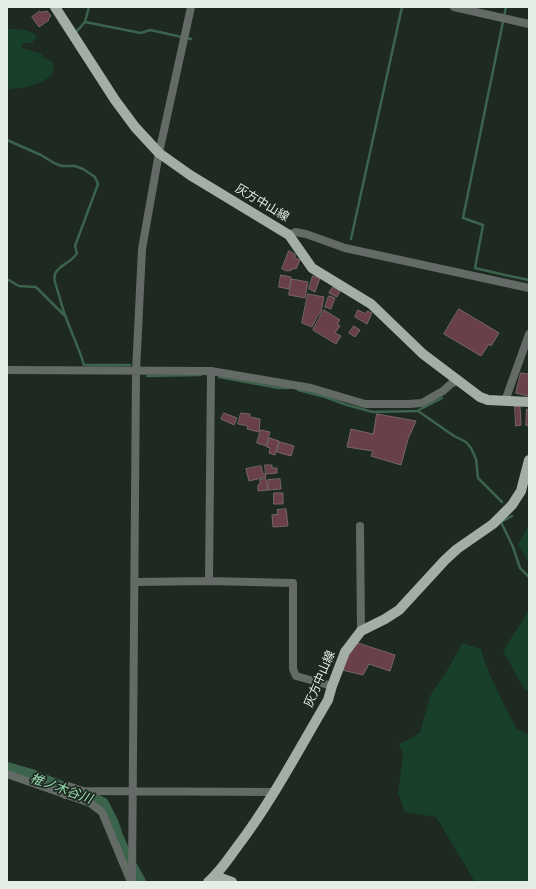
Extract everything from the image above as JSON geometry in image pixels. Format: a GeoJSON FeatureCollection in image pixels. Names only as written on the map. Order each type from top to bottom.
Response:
{"type":"FeatureCollection","features":[{"type":"Feature","properties":{"kind":"main road","name":"灰方中山線"},"geometry":{"type":"LineString","coordinates":[[55,7],[115,100],[135,127],[159,153],[190,174],[289,235],[312,268],[371,304],[423,354],[480,397],[485,399],[529,402]]}},
{"type":"Feature","properties":{"kind":"main road","name":"灰方中山線"},"geometry":{"type":"LineString","coordinates":[[212,879],[246,835],[274,792],[328,700],[345,652],[361,631],[399,610],[445,560],[457,549],[493,524],[512,505],[521,491],[529,460]]}},
{"type":"Feature","properties":{"kind":"main road"},"geometry":{"type":"LineString","coordinates":[[212,879],[232,882]]}},
{"type":"Feature","properties":{"kind":"street"},"geometry":{"type":"LineString","coordinates":[[131,882],[136,370],[142,249],[159,153],[191,7]]}},
{"type":"Feature","properties":{"kind":"street"},"geometry":{"type":"LineString","coordinates":[[454,7],[529,24]]}},
{"type":"Feature","properties":{"kind":"street"},"geometry":{"type":"LineString","coordinates":[[289,235],[295,232],[306,234],[345,248],[529,288]]}},
{"type":"Feature","properties":{"kind":"street"},"geometry":{"type":"LineString","coordinates":[[505,401],[529,334]]}},
{"type":"Feature","properties":{"kind":"street"},"geometry":{"type":"LineString","coordinates":[[7,370],[211,371],[311,388],[365,404],[422,403],[443,391],[452,383],[458,381]]}},
{"type":"Feature","properties":{"kind":"street"},"geometry":{"type":"LineString","coordinates":[[209,581],[211,371]]}},
{"type":"Feature","properties":{"kind":"street"},"geometry":{"type":"LineString","coordinates":[[360,526],[361,631]]}},
{"type":"Feature","properties":{"kind":"street"},"geometry":{"type":"LineString","coordinates":[[134,582],[209,581],[293,583],[293,669],[296,676],[332,686]]}},
{"type":"Feature","properties":{"kind":"street"},"geometry":{"type":"LineString","coordinates":[[7,774],[90,803],[102,812],[131,882]]}},
{"type":"Feature","properties":{"kind":"street"},"geometry":{"type":"LineString","coordinates":[[65,795],[68,786],[83,791],[274,792]]}},
{"type":"Feature","properties":{"kind":"green space"},"geometry":{"type":"Polygon","coordinates":[[[7,29],[26,30],[36,35],[36,38],[32,43],[23,43],[21,48],[40,53],[52,62],[54,67],[52,75],[42,82],[27,87],[9,89],[7,94],[7,29]]]}},
{"type":"Feature","properties":{"kind":"green space"},"geometry":{"type":"Polygon","coordinates":[[[529,525],[529,563],[518,545],[529,525]]]}},
{"type":"Feature","properties":{"kind":"green space"},"geometry":{"type":"Polygon","coordinates":[[[529,610],[529,690],[525,691],[503,651],[529,610]]]}},
{"type":"Feature","properties":{"kind":"green space"},"geometry":{"type":"Polygon","coordinates":[[[462,643],[481,649],[492,679],[517,729],[529,735],[529,882],[475,882],[436,817],[405,812],[398,793],[403,754],[399,744],[420,733],[430,696],[450,666],[462,643]]]}},
{"type":"Feature","properties":{"kind":"building"},"geometry":{"type":"Polygon","coordinates":[[[40,11],[41,13],[47,11],[51,16],[48,19],[49,20],[39,27],[32,17],[40,11]]]}},
{"type":"Feature","properties":{"kind":"building"},"geometry":{"type":"Polygon","coordinates":[[[289,251],[295,254],[295,258],[300,260],[296,269],[293,268],[292,270],[287,271],[282,269],[289,251]]]}},
{"type":"Feature","properties":{"kind":"building"},"geometry":{"type":"Polygon","coordinates":[[[281,275],[291,277],[289,289],[279,287],[281,275]]]}},
{"type":"Feature","properties":{"kind":"building"},"geometry":{"type":"Polygon","coordinates":[[[313,276],[320,278],[315,292],[309,289],[313,276]]]}},
{"type":"Feature","properties":{"kind":"building"},"geometry":{"type":"Polygon","coordinates":[[[292,279],[308,282],[305,298],[289,295],[292,279]]]}},
{"type":"Feature","properties":{"kind":"building"},"geometry":{"type":"Polygon","coordinates":[[[333,287],[340,291],[337,297],[329,293],[333,287]]]}},
{"type":"Feature","properties":{"kind":"building"},"geometry":{"type":"Polygon","coordinates":[[[308,294],[324,297],[321,312],[312,327],[302,323],[308,294]]]}},
{"type":"Feature","properties":{"kind":"building"},"geometry":{"type":"Polygon","coordinates":[[[329,296],[335,298],[331,309],[325,307],[329,296]]]}},
{"type":"Feature","properties":{"kind":"building"},"geometry":{"type":"Polygon","coordinates":[[[459,309],[499,333],[491,346],[489,344],[481,356],[444,334],[459,309]]]}},
{"type":"Feature","properties":{"kind":"building"},"geometry":{"type":"Polygon","coordinates":[[[324,310],[340,320],[337,324],[340,326],[335,333],[341,336],[336,344],[313,330],[324,310]]]}},
{"type":"Feature","properties":{"kind":"building"},"geometry":{"type":"Polygon","coordinates":[[[358,310],[366,314],[367,311],[372,313],[367,324],[355,317],[358,310]]]}},
{"type":"Feature","properties":{"kind":"building"},"geometry":{"type":"Polygon","coordinates":[[[354,326],[360,330],[355,337],[349,333],[354,326]]]}},
{"type":"Feature","properties":{"kind":"building"},"geometry":{"type":"Polygon","coordinates":[[[521,373],[529,374],[528,396],[516,393],[521,373]]]}},
{"type":"Feature","properties":{"kind":"building"},"geometry":{"type":"Polygon","coordinates":[[[515,406],[520,406],[521,425],[516,426],[515,406]]]}},
{"type":"Feature","properties":{"kind":"building"},"geometry":{"type":"Polygon","coordinates":[[[527,409],[529,411],[529,426],[526,425],[527,409]]]}},
{"type":"Feature","properties":{"kind":"building"},"geometry":{"type":"Polygon","coordinates":[[[224,413],[237,418],[234,425],[221,419],[224,413]]]}},
{"type":"Feature","properties":{"kind":"building"},"geometry":{"type":"Polygon","coordinates":[[[241,413],[250,414],[250,417],[260,419],[259,432],[247,429],[248,426],[238,424],[241,413]]]}},
{"type":"Feature","properties":{"kind":"building"},"geometry":{"type":"Polygon","coordinates":[[[377,414],[416,421],[408,439],[401,465],[371,456],[373,451],[347,447],[351,429],[373,434],[377,414]]]}},
{"type":"Feature","properties":{"kind":"building"},"geometry":{"type":"Polygon","coordinates":[[[261,430],[270,432],[266,446],[257,443],[261,430]]]}},
{"type":"Feature","properties":{"kind":"building"},"geometry":{"type":"Polygon","coordinates":[[[270,438],[279,441],[275,455],[269,453],[270,448],[267,447],[270,438]]]}},
{"type":"Feature","properties":{"kind":"building"},"geometry":{"type":"Polygon","coordinates":[[[280,442],[294,446],[291,456],[277,452],[280,442]]]}},
{"type":"Feature","properties":{"kind":"building"},"geometry":{"type":"Polygon","coordinates":[[[265,465],[272,465],[272,468],[277,468],[277,473],[266,474],[265,465]]]}},
{"type":"Feature","properties":{"kind":"building"},"geometry":{"type":"Polygon","coordinates":[[[261,466],[263,474],[265,474],[266,477],[249,481],[246,469],[261,466]]]}},
{"type":"Feature","properties":{"kind":"building"},"geometry":{"type":"Polygon","coordinates":[[[266,479],[268,490],[258,491],[260,480],[266,479]]]}},
{"type":"Feature","properties":{"kind":"building"},"geometry":{"type":"Polygon","coordinates":[[[280,479],[281,489],[268,490],[268,480],[280,479]]]}},
{"type":"Feature","properties":{"kind":"building"},"geometry":{"type":"Polygon","coordinates":[[[274,493],[283,493],[283,504],[274,504],[274,493]]]}},
{"type":"Feature","properties":{"kind":"building"},"geometry":{"type":"Polygon","coordinates":[[[286,509],[288,526],[273,527],[272,515],[278,514],[277,510],[286,509]]]}},
{"type":"Feature","properties":{"kind":"building"},"geometry":{"type":"Polygon","coordinates":[[[355,642],[395,655],[390,671],[369,664],[363,675],[342,670],[355,642]]]}},
{"type":"Feature","properties":{"kind":"waterway"},"geometry":{"type":"LineString","coordinates":[[77,31],[85,22],[89,7]]}},
{"type":"Feature","properties":{"kind":"waterway"},"geometry":{"type":"LineString","coordinates":[[351,239],[402,7]]}},
{"type":"Feature","properties":{"kind":"waterway"},"geometry":{"type":"LineString","coordinates":[[506,7],[463,218],[483,225],[475,268],[529,280]]}},
{"type":"Feature","properties":{"kind":"waterway"},"geometry":{"type":"LineString","coordinates":[[85,22],[141,33],[150,30],[191,39]]}},
{"type":"Feature","properties":{"kind":"waterway"},"geometry":{"type":"LineString","coordinates":[[7,140],[41,155],[54,163],[62,166],[75,166],[83,169],[95,177],[98,184],[75,246],[77,253],[72,259],[59,268],[54,276],[54,280],[64,312],[84,365],[130,365]]}},
{"type":"Feature","properties":{"kind":"waterway"},"geometry":{"type":"LineString","coordinates":[[7,279],[19,286],[36,287],[64,315]]}},
{"type":"Feature","properties":{"kind":"waterway"},"geometry":{"type":"LineString","coordinates":[[147,376],[201,375]]}},
{"type":"Feature","properties":{"kind":"waterway"},"geometry":{"type":"LineString","coordinates":[[219,377],[279,388],[289,388]]}},
{"type":"Feature","properties":{"kind":"waterway"},"geometry":{"type":"LineString","coordinates":[[298,390],[373,412],[417,411],[442,398]]}},
{"type":"Feature","properties":{"kind":"waterway"},"geometry":{"type":"LineString","coordinates":[[418,411],[454,436],[466,442],[471,448],[476,459],[478,478],[502,502]]}},
{"type":"Feature","properties":{"kind":"waterway"},"geometry":{"type":"LineString","coordinates":[[512,516],[501,522],[513,547],[520,568],[529,577]]}},
{"type":"Feature","properties":{"kind":"waterway","name":"椎ノ木谷川"},"geometry":{"type":"LineString","coordinates":[[7,769],[83,795],[102,804],[127,861],[139,882]]}}]}
